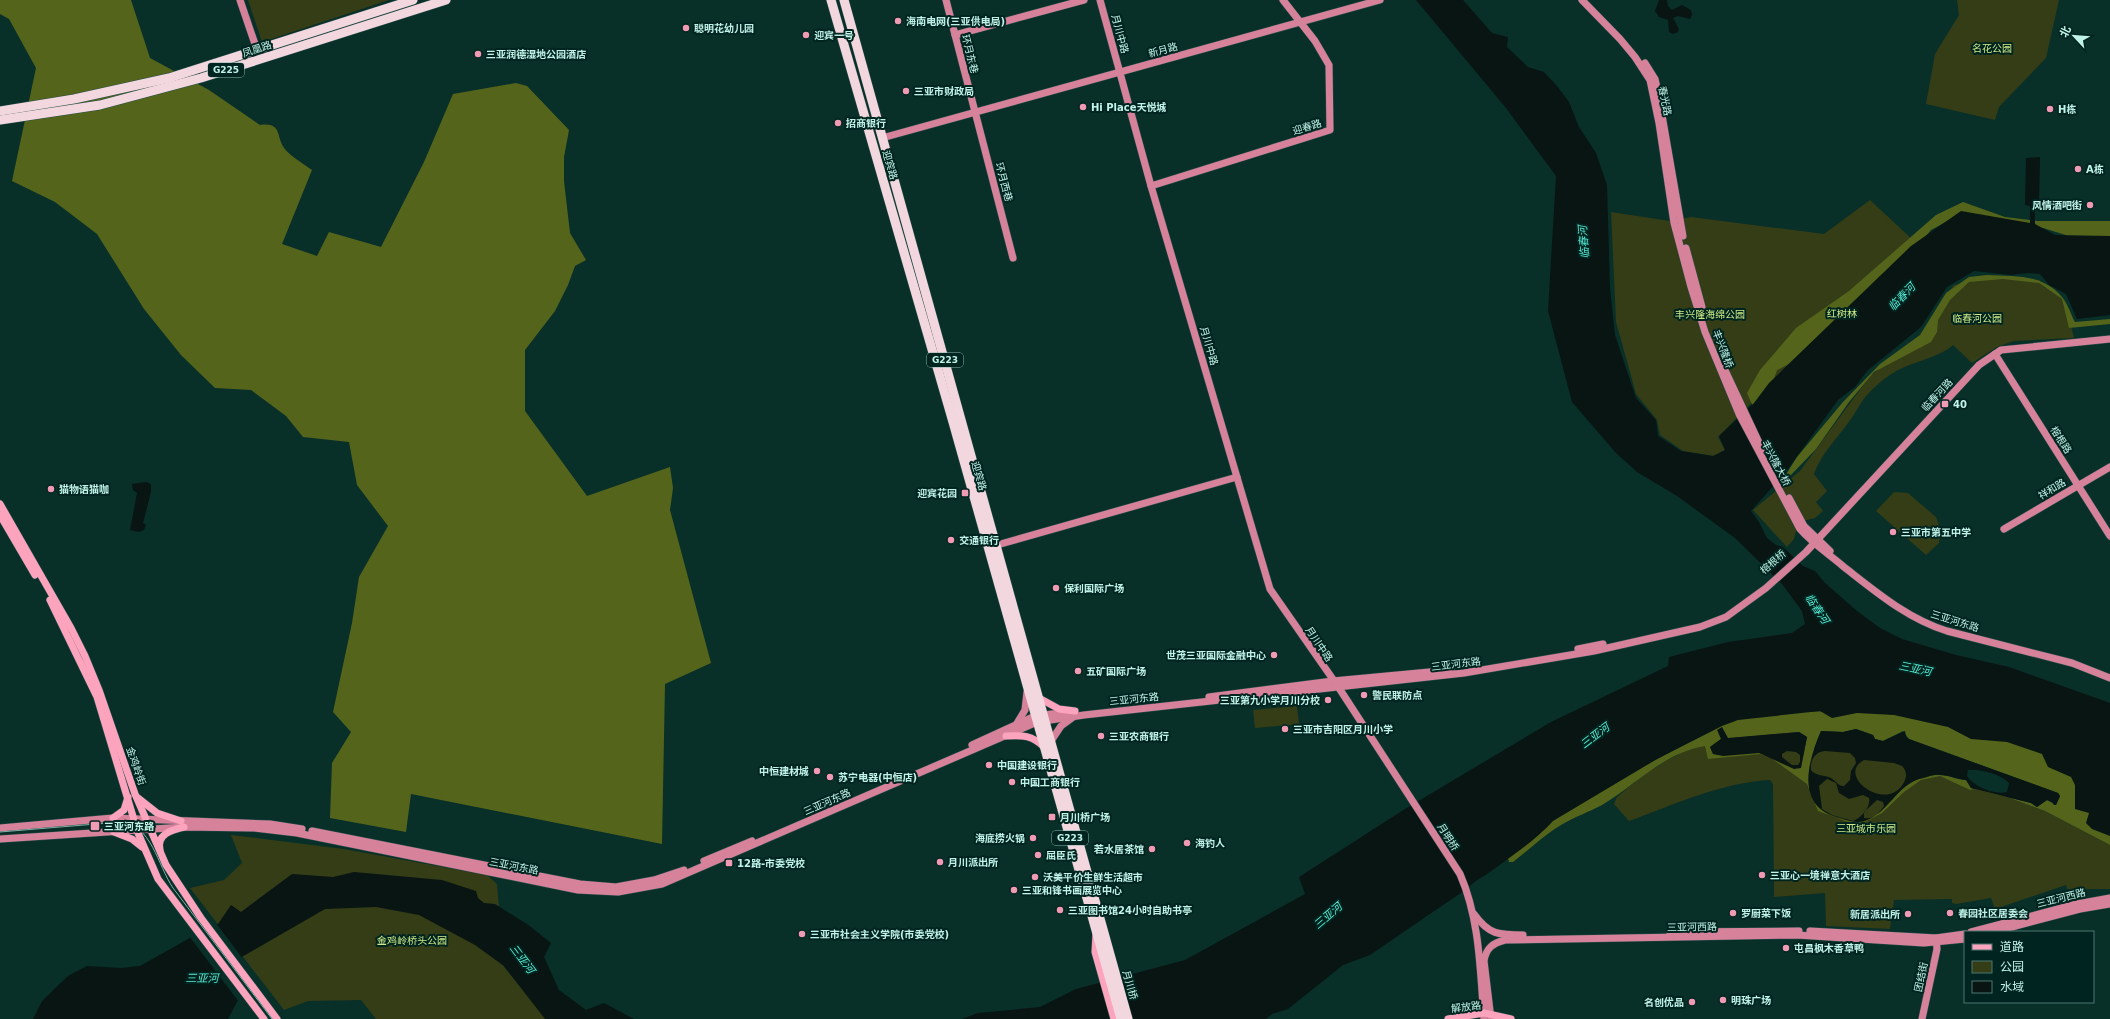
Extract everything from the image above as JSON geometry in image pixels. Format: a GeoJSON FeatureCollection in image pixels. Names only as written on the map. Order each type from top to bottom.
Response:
{"type":"FeatureCollection","features":[{"type":"Feature","properties":{"kind":"highway","name":"凤凰路"},"geometry":{"type":"LineString","coordinates":[[0,111],[127,88],[169,78],[413,0]]}},
{"type":"Feature","properties":{"kind":"highway","name":"凤凰路"},"geometry":{"type":"LineString","coordinates":[[0,120],[100,105],[201,78],[446,0]]}},
{"type":"Feature","properties":{"kind":"highway","name":"迎宾路"},"geometry":{"type":"LineString","coordinates":[[831,0],[1028,688],[1048,744],[1104,959]]}},
{"type":"Feature","properties":{"kind":"highway","name":"迎宾路"},"geometry":{"type":"LineString","coordinates":[[844,0],[997,545],[1038,698],[1040,719]]}},
{"type":"Feature","properties":{"kind":"highway","name":"迎宾路"},"geometry":{"type":"LineString","coordinates":[[1048,744],[1104,959]]}},
{"type":"Feature","properties":{"kind":"highway","name":"月川桥"},"geometry":{"type":"LineString","coordinates":[[1104,959],[1121,1019]]}},
{"type":"Feature","properties":{"kind":"highway","name":"月川桥"},"geometry":{"type":"LineString","coordinates":[[1104,959],[1128,1019]]}},
{"type":"Feature","properties":{"kind":"main road"},"geometry":{"type":"LineString","coordinates":[[240,0],[257,50]]}},
{"type":"Feature","properties":{"kind":"main road","name":"环月东巷"},"geometry":{"type":"LineString","coordinates":[[946,0],[975,112]]}},
{"type":"Feature","properties":{"kind":"main road"},"geometry":{"type":"LineString","coordinates":[[955,35],[1084,0]]}},
{"type":"Feature","properties":{"kind":"main road","name":"月川中路"},"geometry":{"type":"LineString","coordinates":[[1100,0],[1151,186],[1270,589],[1339,688]]}},
{"type":"Feature","properties":{"kind":"main road","name":"迎春路"},"geometry":{"type":"LineString","coordinates":[[1151,186],[1330,130],[1329,65],[1315,41],[1283,0]]}},
{"type":"Feature","properties":{"kind":"main road","name":"新月路"},"geometry":{"type":"LineString","coordinates":[[882,138],[1380,0]]}},
{"type":"Feature","properties":{"kind":"main road","name":"春光路"},"geometry":{"type":"LineString","coordinates":[[1582,0],[1620,39],[1635,57],[1650,80],[1679,230]]}},
{"type":"Feature","properties":{"kind":"main road","name":"春光路"},"geometry":{"type":"LineString","coordinates":[[1587,0],[1625,38],[1655,79],[1664,122],[1679,230]]}},
{"type":"Feature","properties":{"kind":"main road","name":"环月西巷"},"geometry":{"type":"LineString","coordinates":[[975,112],[1013,258]]}},
{"type":"Feature","properties":{"kind":"main road","name":"丰兴隆桥"},"geometry":{"type":"LineString","coordinates":[[1679,230],[1702,313],[1737,404]]}},
{"type":"Feature","properties":{"kind":"main road","name":"临春河路"},"geometry":{"type":"LineString","coordinates":[[1813,540],[1979,365],[1995,354],[2001,350],[2110,339]]}},
{"type":"Feature","properties":{"kind":"main road","name":"榕根路"},"geometry":{"type":"LineString","coordinates":[[1995,354],[2110,536]]}},
{"type":"Feature","properties":{"kind":"main road","name":"丰兴隆大桥"},"geometry":{"type":"LineString","coordinates":[[1737,404],[1802,527],[1813,540]]}},
{"type":"Feature","properties":{"kind":"main road","name":"祥和路"},"geometry":{"type":"LineString","coordinates":[[2004,530],[2110,467]]}},
{"type":"Feature","properties":{"kind":"main road"},"geometry":{"type":"LineString","coordinates":[[997,545],[1237,477]]}},
{"type":"Feature","properties":{"kind":"main road","name":"金鸡岭街"},"geometry":{"type":"LineString","coordinates":[[0,504],[71,628],[85,656],[99,690],[132,795],[134,819],[143,848],[158,879],[264,1019]]}},
{"type":"Feature","properties":{"kind":"main road","name":"金鸡岭街"},"geometry":{"type":"LineString","coordinates":[[0,515],[52,603],[85,670],[97,697],[132,795],[145,819],[161,855],[201,918],[277,1019]]}},
{"type":"Feature","properties":{"kind":"main road","name":"榕根桥"},"geometry":{"type":"LineString","coordinates":[[1765,586],[1798,557],[1813,540]]}},
{"type":"Feature","properties":{"kind":"main road","name":"三亚河东路"},"geometry":{"type":"LineString","coordinates":[[1813,540],[1886,594],[1928,620],[1952,628],[2077,660],[2110,673]]}},
{"type":"Feature","properties":{"kind":"main road","name":"三亚河东路"},"geometry":{"type":"LineString","coordinates":[[1813,540],[1898,608],[1926,624],[1953,633],[2077,664],[2110,678]]}},
{"type":"Feature","properties":{"kind":"main road","name":"三亚河东路"},"geometry":{"type":"LineString","coordinates":[[0,839],[114,832],[183,824],[270,824],[580,884],[616,887],[654,880],[682,870],[1015,726],[1040,719],[1076,713],[1333,681],[1468,668],[1525,659],[1703,622],[1723,614],[1765,586]]}},
{"type":"Feature","properties":{"kind":"main road","name":"三亚河东路"},"geometry":{"type":"LineString","coordinates":[[1076,713],[1339,688],[1464,673],[1536,662],[1700,627],[1726,617],[1765,586]]}},
{"type":"Feature","properties":{"kind":"main road"},"geometry":{"type":"LineString","coordinates":[[1015,726],[1025,710],[1028,688]]}},
{"type":"Feature","properties":{"kind":"main road","name":"月明桥"},"geometry":{"type":"LineString","coordinates":[[1339,688],[1460,874],[1473,910]]}},
{"type":"Feature","properties":{"kind":"main road"},"geometry":{"type":"LineString","coordinates":[[1038,698],[1059,709],[1076,713]]}},
{"type":"Feature","properties":{"kind":"main road"},"geometry":{"type":"LineString","coordinates":[[1006,736],[1028,736],[1039,742],[1048,744],[1062,726],[1076,713]]}},
{"type":"Feature","properties":{"kind":"main road","name":"三亚河东路"},"geometry":{"type":"LineString","coordinates":[[0,828],[113,818],[145,819],[183,824],[254,828],[297,833],[578,890],[618,892],[662,884],[1006,736],[1040,719]]}},
{"type":"Feature","properties":{"kind":"main road"},"geometry":{"type":"LineString","coordinates":[[113,818],[124,810],[132,795],[157,813],[183,824]]}},
{"type":"Feature","properties":{"kind":"main road"},"geometry":{"type":"LineString","coordinates":[[161,855],[160,842],[165,834],[183,824]]}},
{"type":"Feature","properties":{"kind":"main road"},"geometry":{"type":"LineString","coordinates":[[114,832],[132,839],[143,848]]}},
{"type":"Feature","properties":{"kind":"main road","name":"三亚河西路"},"geometry":{"type":"LineString","coordinates":[[1975,931],[2077,904],[2110,898]]}},
{"type":"Feature","properties":{"kind":"main road","name":"三亚河西路"},"geometry":{"type":"LineString","coordinates":[[1997,931],[2080,909],[2110,904]]}},
{"type":"Feature","properties":{"kind":"main road"},"geometry":{"type":"LineString","coordinates":[[1473,910],[1488,1017]]}},
{"type":"Feature","properties":{"kind":"main road","name":"三亚河西路"},"geometry":{"type":"LineString","coordinates":[[1473,910],[1488,930],[1494,933],[1528,935],[1788,930],[1936,941],[1964,934]]}},
{"type":"Feature","properties":{"kind":"main road","name":"三亚河西路"},"geometry":{"type":"LineString","coordinates":[[1488,1017],[1484,961],[1489,947],[1495,943],[1505,940],[1797,935],[1936,941],[1964,939]]}},
{"type":"Feature","properties":{"kind":"main road","name":"团结街"},"geometry":{"type":"LineString","coordinates":[[1922,1019],[1937,949],[1936,941]]}},
{"type":"Feature","properties":{"kind":"main road"},"geometry":{"type":"LineString","coordinates":[[1104,959],[1114,1019]]}},
{"type":"Feature","properties":{"kind":"main road","name":"解放路"},"geometry":{"type":"LineString","coordinates":[[1448,1019],[1488,1017],[1511,1019]]}},
{"type":"Feature","properties":{"kind":"green space"},"geometry":{"type":"Polygon","coordinates":[[[0,0],[131,0],[150,58],[209,90],[260,125],[272,126],[275,128],[284,148],[293,157],[312,170],[282,244],[317,256],[329,232],[381,247],[424,162],[453,94],[516,83],[527,86],[569,130],[564,157],[564,181],[570,233],[586,260],[575,266],[568,285],[555,311],[525,350],[525,411],[587,496],[670,467],[673,488],[670,510],[711,663],[665,684],[662,844],[411,794],[406,832],[330,818],[332,763],[351,732],[333,712],[352,623],[359,577],[388,526],[357,485],[349,442],[303,437],[286,416],[251,390],[215,388],[181,355],[144,309],[97,234],[55,202],[12,181],[36,68],[9,19],[0,14],[0,0]]]}},
{"type":"Feature","properties":{"kind":"green space"},"geometry":{"type":"Polygon","coordinates":[[[248,0],[389,0],[262,42],[248,0]]]}},
{"type":"Feature","properties":{"kind":"green space","name":"名花公园"},"geometry":{"type":"Polygon","coordinates":[[[1957,0],[2059,0],[2046,58],[1999,107],[1995,120],[1926,104],[1935,54],[1959,15],[1957,0]]]}},
{"type":"Feature","properties":{"kind":"green space","name":"丰兴隆海绵公园"},"geometry":{"type":"Polygon","coordinates":[[[1870,200],[1913,240],[1718,437],[1725,450],[1714,456],[1683,451],[1660,435],[1657,420],[1636,394],[1616,322],[1611,212],[1670,221],[1691,217],[1824,234],[1870,200]]]}},
{"type":"Feature","properties":{"kind":"green space","name":"红树林"},"geometry":{"type":"Polygon","coordinates":[[[1963,202],[2005,217],[2038,221],[2110,221],[2110,237],[2072,237],[2043,228],[1962,213],[1931,230],[1894,275],[1793,362],[1777,370],[1770,391],[1764,432],[1747,393],[1760,370],[1796,328],[1849,291],[1936,215],[1963,202]]]}},
{"type":"Feature","properties":{"kind":"green space"},"geometry":{"type":"Polygon","coordinates":[[[1987,275],[2037,280],[2054,289],[2062,297],[2075,322],[2110,319],[2110,324],[2069,328],[2062,299],[2039,283],[2003,279],[1969,282],[1950,300],[1938,320],[1937,332],[1931,342],[1874,372],[1849,402],[1816,449],[1788,478],[1785,476],[1797,457],[1843,402],[1880,364],[1920,335],[1946,293],[1969,277],[1987,275]]]}},
{"type":"Feature","properties":{"kind":"green space","name":"临春河公园"},"geometry":{"type":"Polygon","coordinates":[[[1988,278],[2040,280],[2039,283],[2065,301],[2074,338],[2014,341],[1997,347],[1972,363],[1953,345],[1932,357],[1900,369],[1889,376],[1867,395],[1821,460],[1814,474],[1827,491],[1816,502],[1823,511],[1815,518],[1794,523],[1797,527],[1794,539],[1787,547],[1753,510],[1800,471],[1870,376],[1933,327],[1941,302],[1954,285],[1988,278]]]}},
{"type":"Feature","properties":{"kind":"green space"},"geometry":{"type":"Polygon","coordinates":[[[1894,492],[1908,493],[1936,517],[1940,528],[1939,543],[1926,555],[1876,511],[1894,492]]]}},
{"type":"Feature","properties":{"kind":"green space"},"geometry":{"type":"Polygon","coordinates":[[[1297,706],[1299,724],[1255,728],[1253,710],[1297,706]]]}},
{"type":"Feature","properties":{"kind":"green space"},"geometry":{"type":"Polygon","coordinates":[[[1860,710],[1896,713],[2001,737],[2043,752],[2071,775],[2090,813],[2110,833],[2110,845],[2045,811],[2007,797],[2031,803],[2037,807],[2047,800],[2056,805],[2060,796],[2058,793],[1909,739],[1903,731],[1883,741],[1875,739],[1873,735],[1856,729],[1843,732],[1821,731],[1812,756],[1809,770],[1808,782],[1810,792],[1807,784],[1771,758],[1760,754],[1708,759],[1705,746],[1676,755],[1663,762],[1602,805],[1571,819],[1555,829],[1513,862],[1509,862],[1508,858],[1563,809],[1742,714],[1860,710]],[[1799,732],[1721,739],[1710,747],[1713,754],[1725,755],[1755,752],[1790,766],[1801,767],[1807,737],[1799,732]]]}},
{"type":"Feature","properties":{"kind":"green space","name":"三亚城市乐园"},"geometry":{"type":"Polygon","coordinates":[[[1705,744],[1805,748],[1899,757],[1928,774],[1941,776],[1970,790],[1976,789],[1999,794],[2045,811],[2110,845],[2110,889],[2067,889],[2066,885],[1995,909],[1991,898],[1956,904],[1952,903],[1952,899],[1894,900],[1890,929],[1826,926],[1825,893],[1774,897],[1773,784],[1770,780],[1734,785],[1698,795],[1629,821],[1614,804],[1617,797],[1658,766],[1692,748],[1705,744]]]}},
{"type":"Feature","properties":{"kind":"green space"},"geometry":{"type":"Polygon","coordinates":[[[1935,775],[1943,775],[1966,780],[1971,788],[1975,789],[1970,790],[1940,776],[1921,780],[1904,792],[1882,813],[1865,822],[1853,824],[1818,811],[1813,798],[1816,805],[1826,813],[1841,819],[1857,822],[1864,821],[1881,811],[1911,782],[1935,775]]]}},
{"type":"Feature","properties":{"kind":"green space","name":"金鸡岭桥头公园"},"geometry":{"type":"Polygon","coordinates":[[[231,835],[344,849],[487,875],[497,884],[504,967],[547,1019],[376,1019],[361,1000],[308,1001],[284,1010],[190,888],[224,880],[242,863],[231,835]]]}},
{"type":"Feature","properties":{"kind":"water"},"geometry":{"type":"Polygon","coordinates":[[[1416,0],[1463,0],[1492,33],[1508,37],[1507,47],[1528,67],[1544,72],[1569,102],[1579,127],[1596,153],[1607,185],[1610,288],[1615,335],[1636,398],[1656,420],[1658,436],[1681,451],[1713,456],[1725,450],[1719,436],[1754,403],[1769,383],[1911,246],[1961,211],[2030,223],[2030,206],[2025,205],[2026,158],[2040,157],[2039,204],[2035,206],[2035,224],[2055,235],[2110,236],[2110,315],[2077,319],[2066,294],[2049,285],[2040,274],[2028,273],[2011,275],[1974,271],[1947,287],[1921,327],[1867,371],[1855,387],[1838,400],[1785,473],[1751,511],[1759,522],[1767,538],[1776,545],[1783,547],[1803,566],[1815,571],[1825,583],[1857,611],[1880,628],[1902,639],[1956,655],[2009,667],[2110,703],[2110,836],[2092,829],[2086,823],[2089,813],[2075,809],[2075,785],[2071,777],[2048,767],[2042,754],[2007,742],[1971,739],[1948,727],[1894,715],[1857,713],[1832,718],[1820,711],[1738,720],[1722,726],[1657,759],[1553,821],[1531,842],[1468,888],[1370,955],[1343,965],[1288,1009],[1272,1014],[1266,1019],[962,1019],[978,1013],[1040,1007],[1076,989],[1185,960],[1305,894],[1299,877],[1405,809],[1551,722],[1668,666],[1669,657],[1728,642],[1792,633],[1805,624],[1802,611],[1782,584],[1735,538],[1677,496],[1637,472],[1616,453],[1572,402],[1548,311],[1556,176],[1506,108],[1416,0]]]}},
{"type":"Feature","properties":{"kind":"water"},"geometry":{"type":"Polygon","coordinates":[[[1659,0],[1667,0],[1668,6],[1672,10],[1682,5],[1691,10],[1692,15],[1690,19],[1678,16],[1673,18],[1679,29],[1678,32],[1673,34],[1669,32],[1668,20],[1659,17],[1655,11],[1659,0]]]}},
{"type":"Feature","properties":{"kind":"water"},"geometry":{"type":"Polygon","coordinates":[[[146,482],[151,484],[151,492],[143,523],[146,525],[144,530],[139,532],[130,530],[137,493],[133,490],[132,484],[146,482]]]}},
{"type":"Feature","properties":{"kind":"water"},"geometry":{"type":"Polygon","coordinates":[[[1722,727],[1728,738],[1799,732],[1807,737],[1801,768],[1794,769],[1759,753],[1723,756],[1713,754],[1710,747],[1721,739],[1717,730],[1722,727]],[[1787,751],[1782,754],[1782,757],[1792,765],[1798,765],[1800,762],[1800,755],[1796,752],[1787,751]]]}},
{"type":"Feature","properties":{"kind":"water"},"geometry":{"type":"Polygon","coordinates":[[[1856,729],[1873,735],[1875,739],[1883,741],[1905,731],[1906,737],[1909,739],[2058,793],[2060,796],[2056,805],[2047,800],[2037,807],[2031,803],[1971,788],[1966,780],[1935,775],[1911,782],[1876,815],[1884,806],[1883,802],[1877,800],[1865,811],[1869,798],[1863,795],[1849,799],[1839,793],[1836,783],[1827,779],[1819,786],[1822,809],[1831,814],[1826,813],[1816,805],[1811,794],[1808,782],[1809,770],[1816,743],[1821,731],[1843,732],[1856,729]],[[1818,753],[1812,760],[1811,770],[1831,778],[1839,785],[1844,786],[1850,780],[1851,771],[1856,763],[1855,758],[1850,753],[1818,753]],[[1864,760],[1857,767],[1856,775],[1860,783],[1868,790],[1878,794],[1888,794],[1898,790],[1906,778],[1906,773],[1902,766],[1894,763],[1864,760]],[[1968,770],[1967,776],[1975,784],[1985,789],[2002,793],[2007,792],[2009,783],[1995,775],[1984,771],[1968,770]]]}},
{"type":"Feature","properties":{"kind":"water"},"geometry":{"type":"Polygon","coordinates":[[[1864,813],[1864,818],[1870,818],[1875,815],[1867,820],[1860,822],[1851,821],[1835,816],[1853,821],[1864,813]]]}},
{"type":"Feature","properties":{"kind":"water","name":"三亚河"},"geometry":{"type":"Polygon","coordinates":[[[354,872],[442,880],[476,891],[478,898],[484,903],[495,904],[527,924],[551,943],[544,957],[559,990],[586,1010],[604,1003],[634,1019],[545,1019],[504,966],[475,945],[419,915],[376,907],[325,909],[240,958],[245,987],[228,1019],[33,1019],[42,1001],[68,976],[87,966],[121,968],[140,966],[213,925],[218,924],[231,905],[241,912],[292,874],[333,877],[354,872]]]}},
{"type":"Feature","properties":{"kind":"pier"},"geometry":{"type":"Polygon","coordinates":[[[215,922],[243,959],[247,987],[239,1002],[189,936],[215,922]]]}},
{"type":"Feature","properties":{"kind":"tram line"},"geometry":{"type":"LineString","coordinates":[[0,832],[120,822],[131,824],[146,838],[173,888],[272,1019]]}},
{"type":"Feature","properties":{"kind":"place","name":"海南电网(三亚供电局)"},"geometry":{"type":"Point","coordinates":[898,21]}},
{"type":"Feature","properties":{"kind":"place","name":"聪明花幼儿园"},"geometry":{"type":"Point","coordinates":[686,28]}},
{"type":"Feature","properties":{"kind":"place","name":"迎宾一号"},"geometry":{"type":"Point","coordinates":[806,35]}},
{"type":"Feature","properties":{"kind":"place","name":"三亚润德湿地公园酒店"},"geometry":{"type":"Point","coordinates":[478,54]}},
{"type":"Feature","properties":{"kind":"place","name":"三亚市财政局"},"geometry":{"type":"Point","coordinates":[906,91]}},
{"type":"Feature","properties":{"kind":"place","name":"Hi Place天悦城"},"geometry":{"type":"Point","coordinates":[1083,107]}},
{"type":"Feature","properties":{"kind":"place","name":"H栋"},"geometry":{"type":"Point","coordinates":[2050,109]}},
{"type":"Feature","properties":{"kind":"place","name":"招商银行"},"geometry":{"type":"Point","coordinates":[838,123]}},
{"type":"Feature","properties":{"kind":"place","name":"A栋"},"geometry":{"type":"Point","coordinates":[2078,169]}},
{"type":"Feature","properties":{"kind":"place","name":"风情酒吧街"},"geometry":{"type":"Point","coordinates":[2090,205]}},
{"type":"Feature","properties":{"kind":"place","name":"40"},"geometry":{"type":"Point","coordinates":[1945,404]}},
{"type":"Feature","properties":{"kind":"place","name":"猫物语猫咖"},"geometry":{"type":"Point","coordinates":[51,489]}},
{"type":"Feature","properties":{"kind":"place","name":"迎宾花园"},"geometry":{"type":"Point","coordinates":[965,493]}},
{"type":"Feature","properties":{"kind":"place","name":"三亚市第五中学"},"geometry":{"type":"Point","coordinates":[1893,532]}},
{"type":"Feature","properties":{"kind":"place","name":"交通银行"},"geometry":{"type":"Point","coordinates":[951,540]}},
{"type":"Feature","properties":{"kind":"place","name":"保利国际广场"},"geometry":{"type":"Point","coordinates":[1056,588]}},
{"type":"Feature","properties":{"kind":"place","name":"世茂三亚国际金融中心"},"geometry":{"type":"Point","coordinates":[1274,655]}},
{"type":"Feature","properties":{"kind":"place","name":"五矿国际广场"},"geometry":{"type":"Point","coordinates":[1078,671]}},
{"type":"Feature","properties":{"kind":"place","name":"警民联防点"},"geometry":{"type":"Point","coordinates":[1364,695]}},
{"type":"Feature","properties":{"kind":"place","name":"三亚第九小学月川分校"},"geometry":{"type":"Point","coordinates":[1328,700]}},
{"type":"Feature","properties":{"kind":"place","name":"三亚市吉阳区月川小学"},"geometry":{"type":"Point","coordinates":[1285,729]}},
{"type":"Feature","properties":{"kind":"place","name":"三亚农商银行"},"geometry":{"type":"Point","coordinates":[1101,736]}},
{"type":"Feature","properties":{"kind":"place","name":"中国建设银行"},"geometry":{"type":"Point","coordinates":[989,765]}},
{"type":"Feature","properties":{"kind":"place","name":"中恒建材城"},"geometry":{"type":"Point","coordinates":[817,771]}},
{"type":"Feature","properties":{"kind":"place","name":"苏宁电器(中恒店)"},"geometry":{"type":"Point","coordinates":[830,777]}},
{"type":"Feature","properties":{"kind":"place","name":"中国工商银行"},"geometry":{"type":"Point","coordinates":[1012,782]}},
{"type":"Feature","properties":{"kind":"place","name":"月川桥广场"},"geometry":{"type":"Point","coordinates":[1052,817]}},
{"type":"Feature","properties":{"kind":"place","name":"三亚河东路"},"geometry":{"type":"Point","coordinates":[95,826]}},
{"type":"Feature","properties":{"kind":"place","name":"海底捞火锅"},"geometry":{"type":"Point","coordinates":[1033,838]}},
{"type":"Feature","properties":{"kind":"place","name":"海钓人"},"geometry":{"type":"Point","coordinates":[1187,843]}},
{"type":"Feature","properties":{"kind":"place","name":"若水居茶馆"},"geometry":{"type":"Point","coordinates":[1152,849]}},
{"type":"Feature","properties":{"kind":"place","name":"屈臣氏"},"geometry":{"type":"Point","coordinates":[1038,855]}},
{"type":"Feature","properties":{"kind":"place","name":"月川派出所"},"geometry":{"type":"Point","coordinates":[940,862]}},
{"type":"Feature","properties":{"kind":"place","name":"12路-市委党校"},"geometry":{"type":"Point","coordinates":[729,863]}},
{"type":"Feature","properties":{"kind":"place","name":"三亚心一境禅意大酒店"},"geometry":{"type":"Point","coordinates":[1762,875]}},
{"type":"Feature","properties":{"kind":"place","name":"沃美平价生鲜生活超市"},"geometry":{"type":"Point","coordinates":[1035,877]}},
{"type":"Feature","properties":{"kind":"place","name":"三亚和锋书画展览中心"},"geometry":{"type":"Point","coordinates":[1014,890]}},
{"type":"Feature","properties":{"kind":"place","name":"三亚图书馆24小时自助书亭"},"geometry":{"type":"Point","coordinates":[1060,910]}},
{"type":"Feature","properties":{"kind":"place","name":"罗厨菜下饭"},"geometry":{"type":"Point","coordinates":[1733,913]}},
{"type":"Feature","properties":{"kind":"place","name":"春园社区居委会"},"geometry":{"type":"Point","coordinates":[1950,913]}},
{"type":"Feature","properties":{"kind":"place","name":"新居派出所"},"geometry":{"type":"Point","coordinates":[1908,914]}},
{"type":"Feature","properties":{"kind":"place","name":"三亚市社会主义学院(市委党校)"},"geometry":{"type":"Point","coordinates":[802,934]}},
{"type":"Feature","properties":{"kind":"place","name":"屯昌枫木香草鸭"},"geometry":{"type":"Point","coordinates":[1786,948]}},
{"type":"Feature","properties":{"kind":"place","name":"明珠广场"},"geometry":{"type":"Point","coordinates":[1723,1000]}},
{"type":"Feature","properties":{"kind":"place","name":"名创优品"},"geometry":{"type":"Point","coordinates":[1692,1002]}},
{"type":"Feature","properties":{"kind":"water label","name":"临春河"},"geometry":{"type":"Point","coordinates":[1584,242]}},
{"type":"Feature","properties":{"kind":"water label","name":"临春河"},"geometry":{"type":"Point","coordinates":[1902,297]}},
{"type":"Feature","properties":{"kind":"water label","name":"临春河"},"geometry":{"type":"Point","coordinates":[1817,609]}}]}
